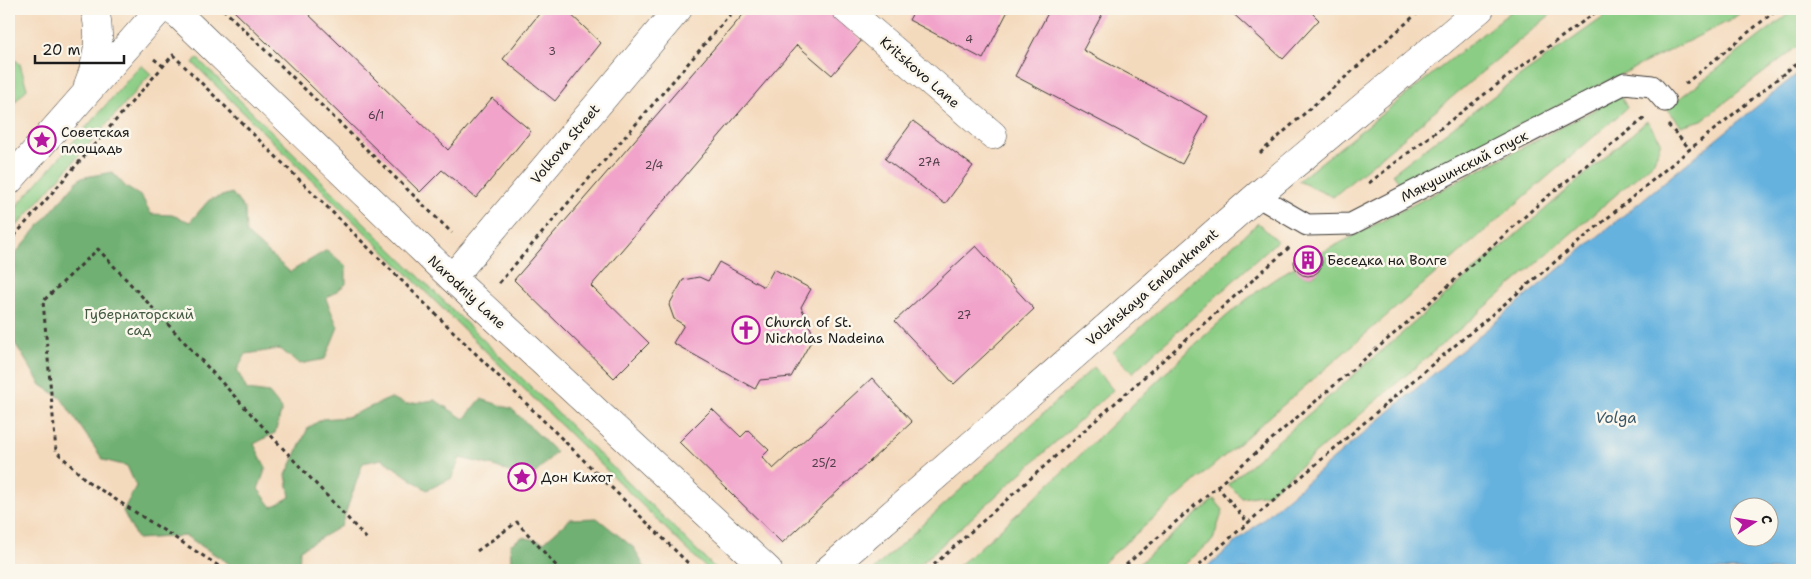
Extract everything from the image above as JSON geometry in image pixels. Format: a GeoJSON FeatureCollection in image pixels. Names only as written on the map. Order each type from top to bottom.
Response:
{"type":"FeatureCollection","features":[{"type":"Feature","properties":{"kind":"street"},"geometry":{"type":"LineString","coordinates":[[75,105],[87,87],[94,71],[98,53],[95,9]]}},
{"type":"Feature","properties":{"kind":"street"},"geometry":{"type":"LineString","coordinates":[[9,181],[160,9]]}},
{"type":"Feature","properties":{"kind":"street","name":"Narodniy Lane"},"geometry":{"type":"LineString","coordinates":[[170,9],[179,15],[452,278],[768,570]]}},
{"type":"Feature","properties":{"kind":"street","name":"Volkova Street"},"geometry":{"type":"LineString","coordinates":[[452,278],[678,9]]}},
{"type":"Feature","properties":{"kind":"street","name":"Kritskovo Lane"},"geometry":{"type":"LineString","coordinates":[[846,9],[993,135]]}},
{"type":"Feature","properties":{"kind":"street","name":"Volzhskaya Embankment"},"geometry":{"type":"LineString","coordinates":[[828,570],[1257,196],[1480,9]]}},
{"type":"Feature","properties":{"kind":"street","name":"Мякушинский спуск"},"geometry":{"type":"LineString","coordinates":[[1257,196],[1307,225],[1351,224],[1625,83],[1652,86],[1665,101]]}},
{"type":"Feature","properties":{"kind":"path"},"geometry":{"type":"LineString","coordinates":[[223,9],[454,234]]}},
{"type":"Feature","properties":{"kind":"path"},"geometry":{"type":"LineString","coordinates":[[495,288],[735,9]]}},
{"type":"Feature","properties":{"kind":"path"},"geometry":{"type":"LineString","coordinates":[[1368,184],[1507,77],[1600,9]]}},
{"type":"Feature","properties":{"kind":"path"},"geometry":{"type":"LineString","coordinates":[[1120,570],[1418,313],[1542,201],[1777,9]]}},
{"type":"Feature","properties":{"kind":"path"},"geometry":{"type":"LineString","coordinates":[[9,242],[173,56],[695,570]]}},
{"type":"Feature","properties":{"kind":"path"},"geometry":{"type":"LineString","coordinates":[[1193,570],[1422,373],[1690,149],[1802,59]]}},
{"type":"Feature","properties":{"kind":"path"},"geometry":{"type":"LineString","coordinates":[[1667,123],[1690,149]]}},
{"type":"Feature","properties":{"kind":"path"},"geometry":{"type":"LineString","coordinates":[[928,570],[1314,225]]}},
{"type":"Feature","properties":{"kind":"path"},"geometry":{"type":"LineString","coordinates":[[225,570],[87,481],[56,451],[43,301],[98,250],[367,539]]}},
{"type":"Feature","properties":{"kind":"path"},"geometry":{"type":"LineString","coordinates":[[1217,486],[1248,523]]}},
{"type":"Feature","properties":{"kind":"path"},"geometry":{"type":"LineString","coordinates":[[477,551],[516,522],[560,570]]}},
{"type":"Feature","properties":{"kind":"green space"},"geometry":{"type":"Polygon","coordinates":[[[1514,9],[1557,9],[1333,197],[1298,181],[1514,9]]]}},
{"type":"Feature","properties":{"kind":"green space"},"geometry":{"type":"Polygon","coordinates":[[[1615,9],[1745,9],[1731,20],[1400,184],[1393,173],[1512,82],[1615,9]]]}},
{"type":"Feature","properties":{"kind":"green space"},"geometry":{"type":"Polygon","coordinates":[[[1795,9],[1802,9],[1802,43],[1702,120],[1681,126],[1667,108],[1795,9]]]}},
{"type":"Feature","properties":{"kind":"green space"},"geometry":{"type":"Polygon","coordinates":[[[9,55],[20,64],[27,89],[9,108],[9,55]]]}},
{"type":"Feature","properties":{"kind":"green space"},"geometry":{"type":"Polygon","coordinates":[[[197,58],[717,570],[708,570],[193,63],[197,58]]]}},
{"type":"Feature","properties":{"kind":"green space"},"geometry":{"type":"Polygon","coordinates":[[[141,65],[151,74],[9,235],[9,215],[141,65]]]}},
{"type":"Feature","properties":{"kind":"green space"},"geometry":{"type":"Polygon","coordinates":[[[1621,96],[1627,108],[1095,570],[954,570],[1028,504],[1183,356],[1255,293],[1294,267],[1304,275],[1310,276],[1315,274],[1321,267],[1319,254],[1621,96]]]}},
{"type":"Feature","properties":{"kind":"green space"},"geometry":{"type":"Polygon","coordinates":[[[1647,121],[1661,141],[1654,162],[1268,494],[1242,498],[1228,484],[1647,121]]]}},
{"type":"Feature","properties":{"kind":"green space","name":"Губернаторский сад"},"geometry":{"type":"Polygon","coordinates":[[[112,172],[126,187],[142,197],[151,214],[172,215],[190,222],[209,200],[232,193],[245,210],[246,233],[290,272],[327,250],[346,266],[346,284],[326,299],[338,327],[325,359],[300,364],[280,349],[246,354],[237,370],[247,390],[269,393],[282,409],[275,433],[254,444],[266,468],[258,489],[272,507],[290,497],[286,475],[308,428],[322,419],[347,417],[391,398],[406,404],[435,400],[464,419],[481,399],[512,409],[556,452],[529,480],[494,466],[460,458],[452,478],[427,490],[382,459],[363,463],[341,526],[300,550],[299,570],[239,570],[186,536],[137,539],[123,511],[136,486],[127,466],[103,460],[61,398],[41,385],[11,337],[9,337],[9,261],[80,178],[112,172]]]}},
{"type":"Feature","properties":{"kind":"green space"},"geometry":{"type":"Polygon","coordinates":[[[1258,223],[1277,241],[1132,373],[1113,352],[1258,223]]]}},
{"type":"Feature","properties":{"kind":"green space"},"geometry":{"type":"Polygon","coordinates":[[[1094,367],[1113,390],[914,570],[873,570],[1094,367]]]}},
{"type":"Feature","properties":{"kind":"green space"},"geometry":{"type":"Polygon","coordinates":[[[1214,499],[1223,510],[1213,540],[1178,570],[1132,570],[1214,499]]]}},
{"type":"Feature","properties":{"kind":"green space"},"geometry":{"type":"Polygon","coordinates":[[[597,518],[634,548],[646,570],[520,570],[511,563],[510,545],[522,537],[544,542],[570,519],[597,518]]]}},
{"type":"Feature","properties":{"kind":"water","name":"Volga"},"geometry":{"type":"Polygon","coordinates":[[[1802,70],[1802,570],[1204,570],[1501,317],[1802,70]]]}},
{"type":"Feature","properties":{"kind":"building"},"geometry":{"type":"Polygon","coordinates":[[[232,9],[303,9],[448,150],[492,98],[531,131],[476,198],[442,170],[420,192],[232,9]]]}},
{"type":"Feature","properties":{"kind":"building"},"geometry":{"type":"Polygon","coordinates":[[[543,9],[565,9],[601,43],[555,101],[503,59],[543,9]]]}},
{"type":"Feature","properties":{"kind":"building"},"geometry":{"type":"Polygon","coordinates":[[[748,9],[826,9],[862,40],[832,75],[797,45],[591,286],[649,343],[614,378],[514,280],[748,9]]]}},
{"type":"Feature","properties":{"kind":"building"},"geometry":{"type":"Polygon","coordinates":[[[915,9],[1009,9],[983,59],[909,20],[915,9]]]}},
{"type":"Feature","properties":{"kind":"building"},"geometry":{"type":"Polygon","coordinates":[[[1050,9],[1105,9],[1083,50],[1208,116],[1182,164],[1015,76],[1050,9]]]}},
{"type":"Feature","properties":{"kind":"building"},"geometry":{"type":"Polygon","coordinates":[[[1228,9],[1308,9],[1319,20],[1283,59],[1228,9]]]}},
{"type":"Feature","properties":{"kind":"building"},"geometry":{"type":"Polygon","coordinates":[[[913,121],[973,166],[945,204],[885,159],[913,121]]]}},
{"type":"Feature","properties":{"kind":"building"},"geometry":{"type":"Polygon","coordinates":[[[976,246],[1034,309],[954,384],[895,321],[976,246]]]}},
{"type":"Feature","properties":{"kind":"building","name":"Беседка на Волге"},"geometry":{"type":"Polygon","coordinates":[[[1308,248],[1318,252],[1322,262],[1318,272],[1308,276],[1298,272],[1294,262],[1298,252],[1308,248]]]}},
{"type":"Feature","properties":{"kind":"building","name":"Church of St. Nicholas Nadeina"},"geometry":{"type":"Polygon","coordinates":[[[719,262],[764,287],[774,269],[811,289],[801,307],[814,336],[791,377],[760,380],[755,389],[673,343],[684,325],[674,319],[669,305],[683,280],[699,277],[708,281],[719,262]]]}},
{"type":"Feature","properties":{"kind":"building"},"geometry":{"type":"Polygon","coordinates":[[[872,378],[912,422],[782,543],[679,442],[712,409],[741,437],[748,430],[769,450],[762,457],[773,469],[872,378]]]}},
{"type":"Feature","properties":{"kind":"building"},"geometry":{"type":"Polygon","coordinates":[[[9,564],[16,570],[9,570],[9,564]]]}},
{"type":"Feature","properties":{"kind":"place","name":"Советская площадь"},"geometry":{"type":"Point","coordinates":[42,140]}},
{"type":"Feature","properties":{"kind":"place","name":"Беседка на Волге"},"geometry":{"type":"Point","coordinates":[1308,260]}},
{"type":"Feature","properties":{"kind":"place","name":"Church of St. Nicholas Nadeina"},"geometry":{"type":"Point","coordinates":[746,330]}},
{"type":"Feature","properties":{"kind":"place","name":"Дон Кихот"},"geometry":{"type":"Point","coordinates":[522,477]}}]}
